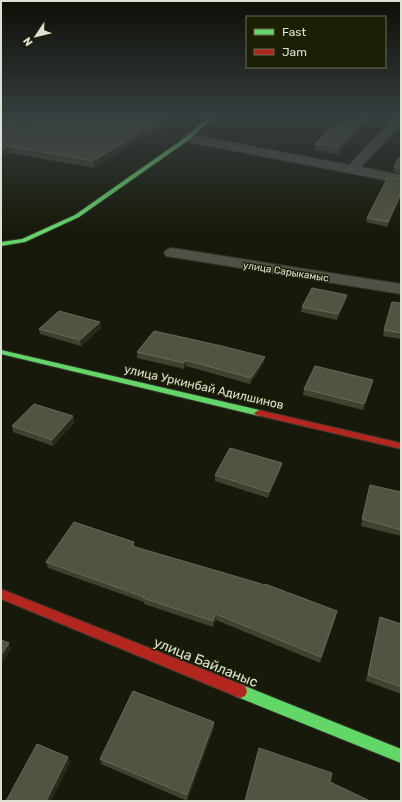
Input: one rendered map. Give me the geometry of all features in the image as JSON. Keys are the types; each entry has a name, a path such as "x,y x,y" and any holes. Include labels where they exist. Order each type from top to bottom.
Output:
{"street":[{"path":"1,244 23,241 78,216 165,154"},
{"path":"272,154 401,179"},
{"path":"352,170 366,154"},
{"name":"улица Сарыкамыс","path":"172,253 401,289"},
{"name":"улица Уркинбай Адилшинов","path":"1,352 401,446"},
{"name":"улица Байланыс","path":"1,594 401,756"}],"building":[{"path":"56,154 104,154 93,161"},
{"path":"399,157 401,158 401,169 394,167"},
{"path":"388,177 401,179 401,193 388,222 367,218"},
{"path":"312,288 347,295 338,314 302,307"},
{"path":"392,302 401,303 401,333 384,330"},
{"path":"59,311 100,322 80,340 39,329"},
{"path":"154,331 265,357 251,378 185,360 184,363 137,352"},
{"path":"315,366 373,380 364,404 304,389"},
{"path":"34,404 73,416 52,440 12,426"},
{"path":"230,448 282,463 269,492 215,475"},
{"path":"370,485 401,492 401,530 362,519"},
{"path":"74,522 134,542 132,546 265,584 337,611 321,657 216,614 213,621 143,598 144,597 46,562"},
{"path":"380,617 401,624 401,687 368,675"},
{"path":"1,640 9,643 1,655"},
{"path":"133,691 214,722 187,795 100,759"},
{"path":"37,744 68,757 46,801 6,801"},
{"path":"259,748 332,773 330,782 370,801 245,801"}],"traffic: fast":[{"path":"1,244 23,241 77,216 165,154"},
{"path":"1,352 259,413"},
{"path":"240,691 401,756"}],"traffic: jam":[{"path":"259,413 401,446"},
{"path":"1,594 240,691"}]}
